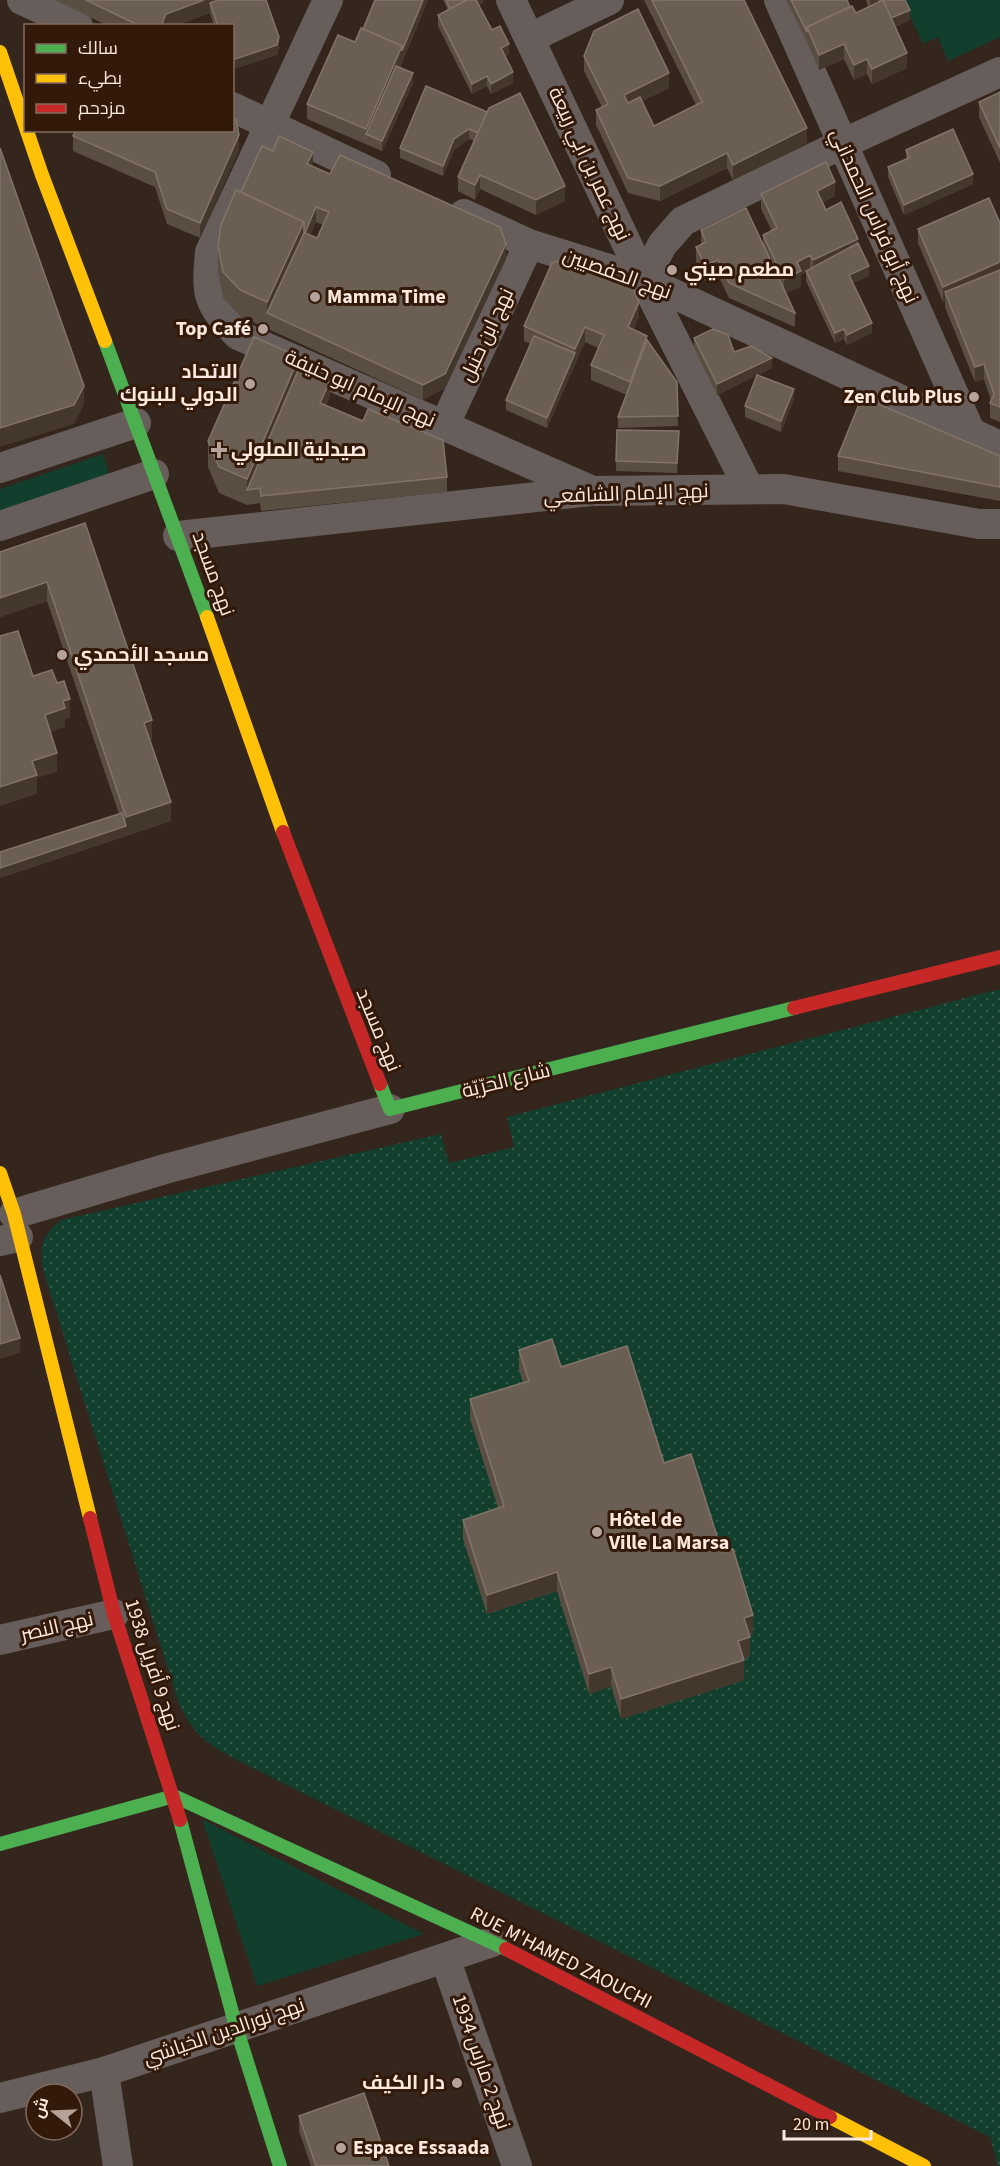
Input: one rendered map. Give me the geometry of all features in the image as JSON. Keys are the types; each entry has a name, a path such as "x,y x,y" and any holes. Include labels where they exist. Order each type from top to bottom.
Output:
{"street":[{"path":"22,0 74,24"},
{"name":"نهج الإمام ابو حنيفة","path":"328,0 210,252 207,285 211,302 238,334 591,490"},
{"name":"نهج عمر بن ابي ربيعة","path":"511,0 644,280 749,489"},
{"path":"530,39 609,0"},
{"name":"نهج أبو فراس الحمداني","path":"779,0 970,431"},
{"name":"نهج مسجد","path":"0,52 24,126"},
{"path":"644,280 662,245 683,221 842,144 1000,72"},
{"path":"234,108 270,127 400,185"},
{"name":"نهج مسجد","path":"26,132 178,536 345,1003 390,1109"},
{"path":"35,160 47,132"},
{"name":"نهج الحفصيين","path":"443,205 529,244 644,280 1000,446"},
{"name":"نهج ابن حنبل","path":"444,426 529,244"},
{"path":"0,468 136,423"},
{"path":"0,526 153,474"},
{"name":"نهج الإمام الشافعي","path":"178,536 591,490 784,489 979,524 1000,524"},
{"name":"شارع الحرّيّة","path":"11,1231 165,1169 390,1109 1000,957"},
{"name":"نهج 9 أفريل 1938","path":"0,1173 11,1231 114,1614 174,1796 236,2027 280,2166"},
{"name":"نهج النصر","path":"0,1640 114,1614"},
{"path":"0,1844 174,1796"},
{"name":"RUE M'HAMED ZAOUCHI","path":"174,1796 492,1942 924,2166"},
{"name":"نهج نورالدين الخياشي","path":"0,2098 104,2072 492,1942"},
{"name":"نهج 2 مارس 1934","path":"445,1958 517,2166"},
{"path":"104,2072 118,2166"}],"green space":[{"path":"903,0 1000,0 1000,37 948,61 938,37 923,44"},
{"path":"103,454 110,477 0,515 0,489"},
{"path":"1000,989 1000,2166 998,2166 990,2137 229,1756 204,1739 192,1727 178,1701 43,1270 41,1254 43,1241 50,1230 61,1220 441,1134 449,1163 514,1147 507,1117"},
{"path":"202,1819 424,1934 257,1986"}],"building":[{"path":"86,0 204,0 166,14 162,24 136,24"},
{"path":"218,0 266,0 279,37 277,45 234,59 234,24 217,24 210,3"},
{"path":"375,0 423,0 402,51 402,46 363,29"},
{"path":"446,0 467,0 450,9"},
{"path":"467,0 476,0 492,30 500,26 509,44 501,48 513,72 491,84 487,76 472,84 438,15"},
{"path":"652,0 744,0 807,128 733,165 727,153 660,186 628,178 596,110 608,104 584,56 594,31 638,9 669,73 624,95 628,103 640,97 654,126 702,102"},
{"path":"791,0 847,0 850,7 807,27 807,32"},
{"path":"883,0 905,0 910,10 891,18"},
{"path":"883,0 907,53 872,69 867,59 854,65 844,44 819,55 807,27 852,6 856,13"},
{"path":"361,28 402,46 366,129 307,104 338,35 355,42"},
{"path":"396,66 413,73 382,141 366,134"},
{"path":"426,86 487,112 478,133 469,129 454,139 443,166 400,148"},
{"path":"1000,92 1000,148 979,102"},
{"path":"520,93 565,186 536,200 480,175 475,185 458,177 489,108"},
{"path":"234,119 239,135 200,223 167,209 155,172 73,136 75,132 234,132"},
{"path":"953,129 973,174 904,205 888,167 909,158 906,150"},
{"path":"279,136 313,152 307,164 330,174 340,155 500,227 506,244 445,374 423,385 267,313 304,233 304,222 241,192 262,146 273,151","holes":["316,207 329,212 317,238 305,233"]},
{"path":"0,148 84,386 74,405 0,428"},
{"path":"826,162 835,182 817,191 826,210 841,202 858,239 813,260 810,255 797,262 801,271 784,279 763,235 777,228 761,194"},
{"path":"236,190 304,222 267,302 240,290 223,272 218,246 221,225"},
{"path":"989,198 1000,223 1000,262 943,287 918,229"},
{"path":"746,208 795,313 729,283 718,260 705,266 696,247 706,242 701,230"},
{"path":"858,243 869,266 849,275 872,323 847,335 844,329 835,333 806,271"},
{"path":"570,258 632,286 639,302 628,327 647,336 630,382 591,365 604,335 585,327 575,349 524,326 552,263"},
{"path":"1000,270 1000,407 990,403 994,394 984,364 975,367 945,292"},
{"path":"713,329 728,335 734,352 751,346 772,358 717,384 694,338"},
{"path":"534,336 575,353 547,418 506,400"},
{"path":"254,337 299,357 247,479 219,467 208,441"},
{"path":"647,340 677,382 678,416 618,417"},
{"path":"299,368 330,381 320,403 363,421 368,409 443,440 447,477 261,496 260,488 247,490"},
{"path":"757,375 794,389 781,421 745,406"},
{"path":"862,397 1000,456 1000,487 838,456"},
{"path":"617,430 679,431 677,463 616,461"},
{"path":"85,523 152,720 144,723 171,802 126,817 47,582 0,598 0,552"},
{"path":"18,631 33,676 52,670 57,683 64,681 70,699 63,701 65,708 45,715 57,753 32,761 37,775 0,787 0,636"},
{"path":"122,813 126,826 0,868 0,852"},
{"path":"0,1275 20,1338 0,1344"},
{"name":"Hôtel de Ville La Marsa","path":"552,1339 561,1367 627,1346 664,1463 691,1454 722,1552 733,1549 753,1615 744,1618 750,1637 738,1641 744,1660 621,1699 611,1667 589,1674 557,1572 487,1595 463,1520 504,1506 470,1399 529,1381 519,1350"},
{"name":"Espace Essaada","path":"364,2093 389,2166 316,2166 299,2116"}],"traffic: fast":[{"path":"105,341 207,617"},
{"path":"380,1084 390,1109 794,1008"},
{"path":"0,1844 174,1796 506,1949"},
{"path":"180,1820 236,2027 280,2166"}],"traffic: slow":[{"path":"0,52 24,122"},
{"path":"27,132 105,341"},
{"path":"207,617 283,832"},
{"path":"0,1173 14,1214 90,1518"},
{"path":"830,2117 924,2166"}],"traffic: jam":[{"path":"283,832 380,1084"},
{"path":"794,1008 1000,957"},
{"path":"90,1518 114,1614 180,1820"},
{"path":"506,1949 830,2117"}],"place":[{"name":"مطعم صيني","path":"672,270"},
{"name":"Mamma Time","path":"315,297"},
{"name":"Top Café","path":"263,329"},
{"name":"الاتحاد الدولي للبنوك","path":"250,384"},
{"name":"Zen Club Plus","path":"974,397"},
{"name":"صيدلية الملولي","path":"219,450"},
{"name":"مسجد الأحمدي","path":"62,655"},
{"name":"Hôtel de Ville La Marsa","path":"597,1532"},
{"name":"دار الكيف","path":"457,2083"},
{"name":"Espace Essaada","path":"341,2148"}]}
